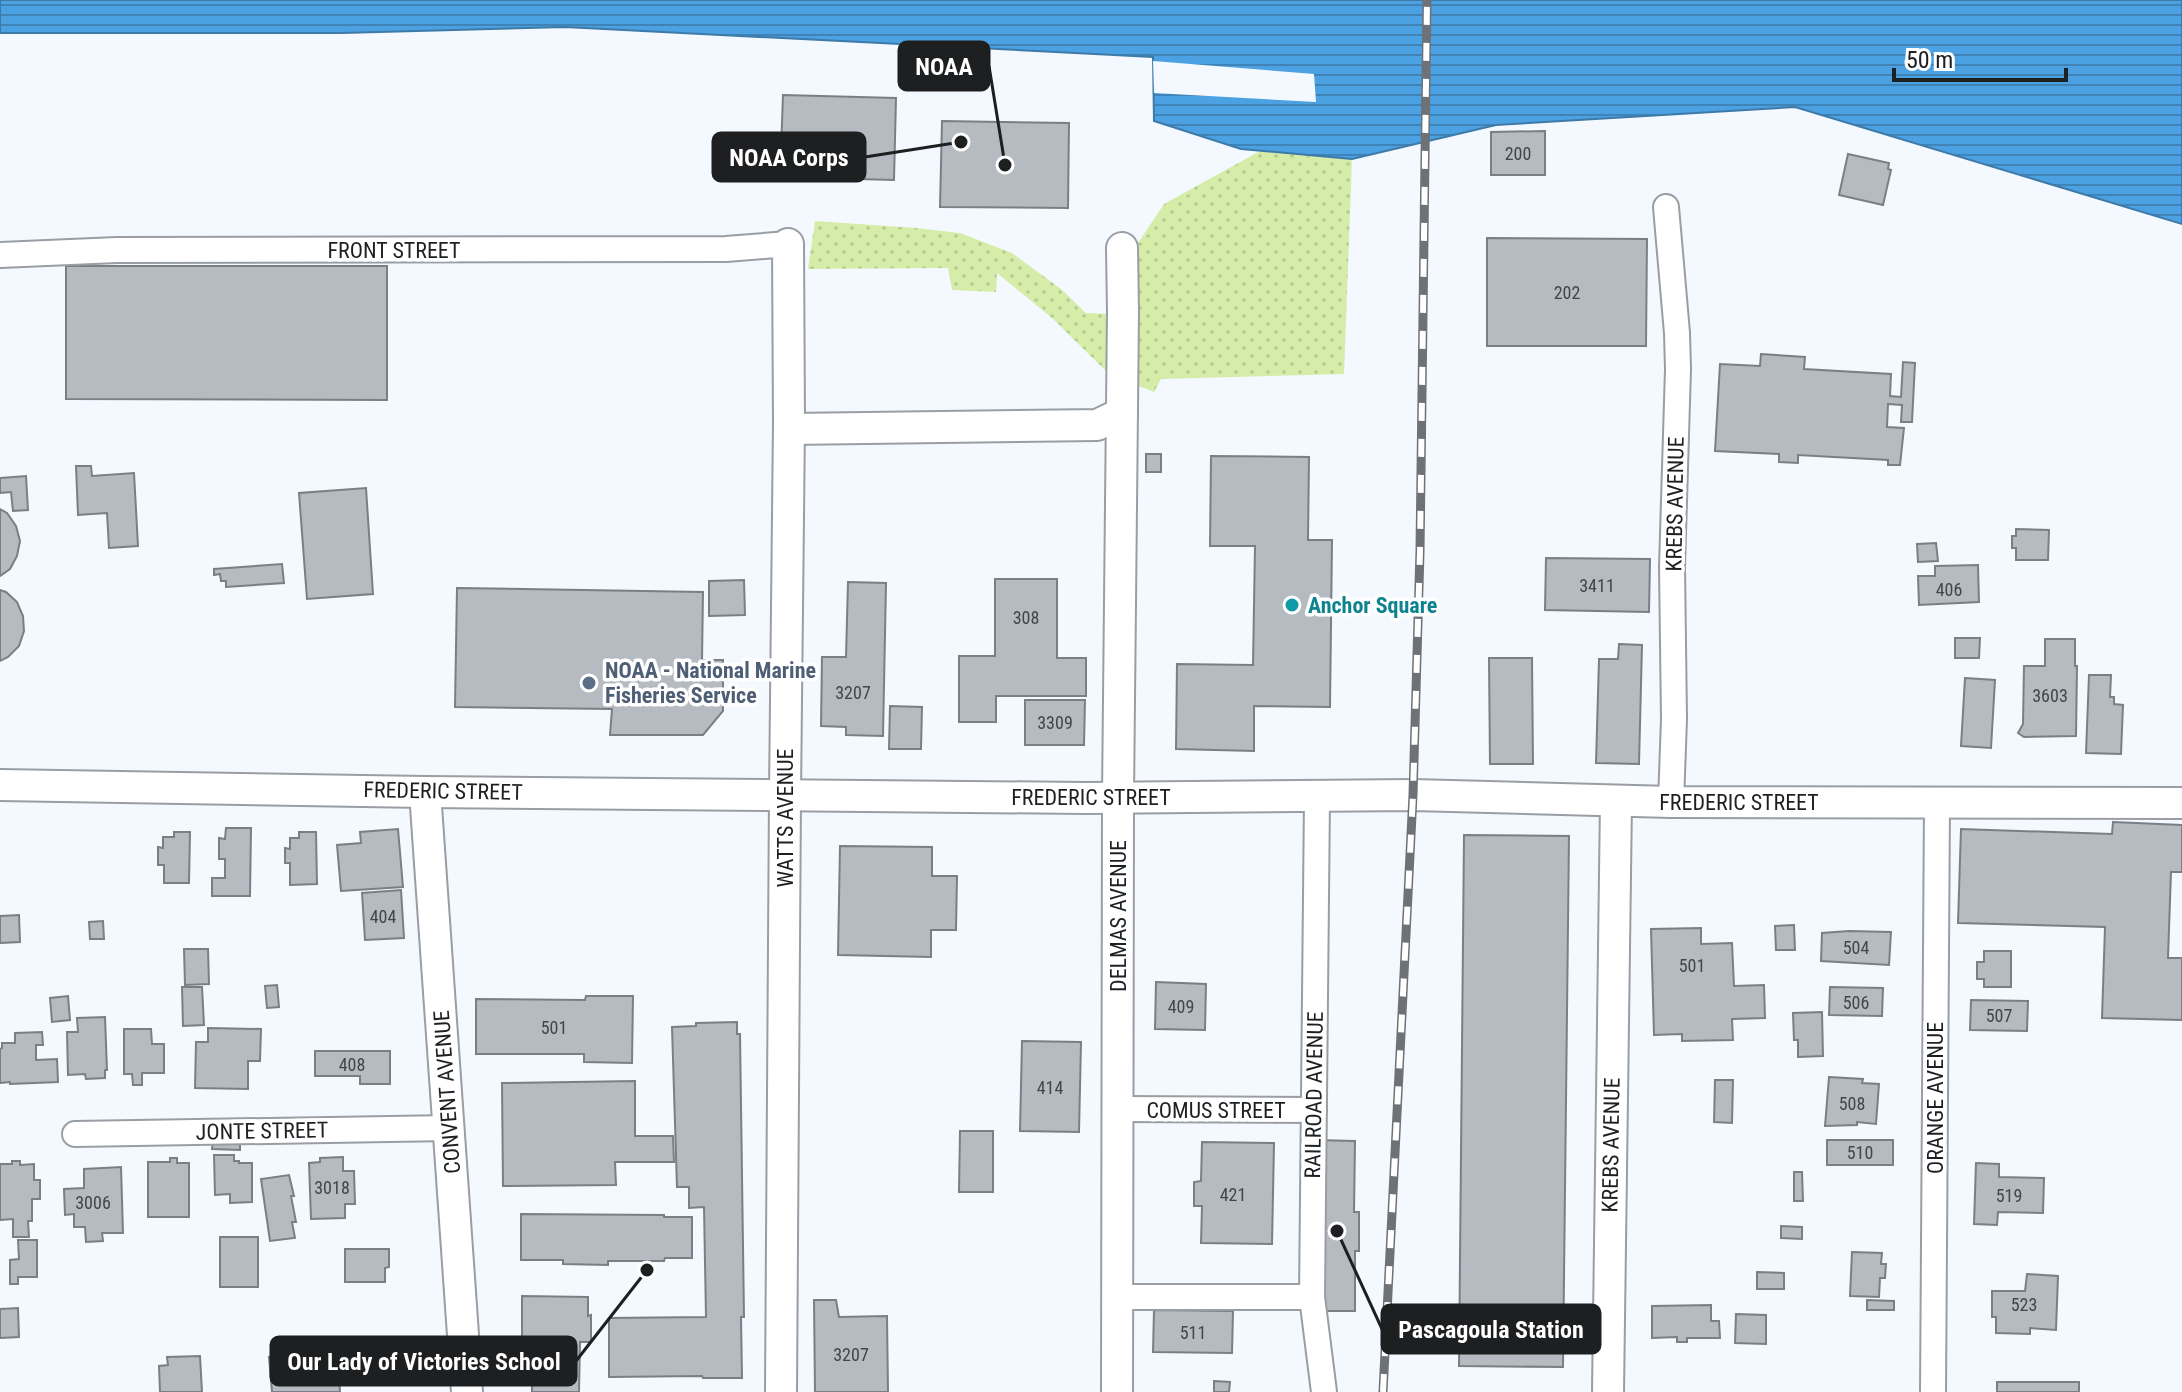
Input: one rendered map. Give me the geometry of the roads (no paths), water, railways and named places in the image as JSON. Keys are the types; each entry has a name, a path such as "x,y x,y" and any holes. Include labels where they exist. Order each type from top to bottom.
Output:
{"street":[{"name":"KREBS AVENUE","path":"1666,207 1678,369 1672,567 1674,719 1671,802"},
{"name":"FRONT STREET","path":"0,255 117,250 726,249 788,244"},
{"name":"WATTS AVENUE","path":"781,1392 788,244"},
{"name":"DELMAS AVENUE","path":"1117,1392 1122,248"},
{"path":"789,429 1097,425 1122,413"},
{"name":"FREDERIC STREET","path":"0,785 425,792 1118,797 1413,795 1671,802 2182,803"},
{"name":"CONVENT AVENUE","path":"425,792 467,1392"},
{"name":"RAILROAD AVENUE","path":"1317,797 1312,1297 1324,1392"},
{"name":"KREBS AVENUE","path":"1608,1392 1616,801"},
{"name":"ORANGE AVENUE","path":"1933,1392 1937,804"},
{"name":"COMUS STREET","path":"1118,1109 1314,1110"},
{"name":"JONTE STREET","path":"75,1134 450,1128"},
{"path":"1117,1297 1312,1297"}],"water":[{"path":"0,0 2182,0 2182,224 1795,107 1496,125 1352,159 1241,149 1154,121 1153,57 565,27 342,33 0,33"}],"railway":[{"path":"1383,1392 1413,795 1420,551 1427,0"}],"place":[{"name":"NOAA Corps","path":"961,142"},
{"name":"NOAA","path":"1005,165"},
{"name":"Anchor Square","path":"1292,605"},
{"name":"NOAA - National Marine Fisheries Service","path":"589,683"},
{"name":"Pascagoula Station","path":"1337,1231"},
{"name":"Our Lady of Victories School","path":"647,1270"}]}
